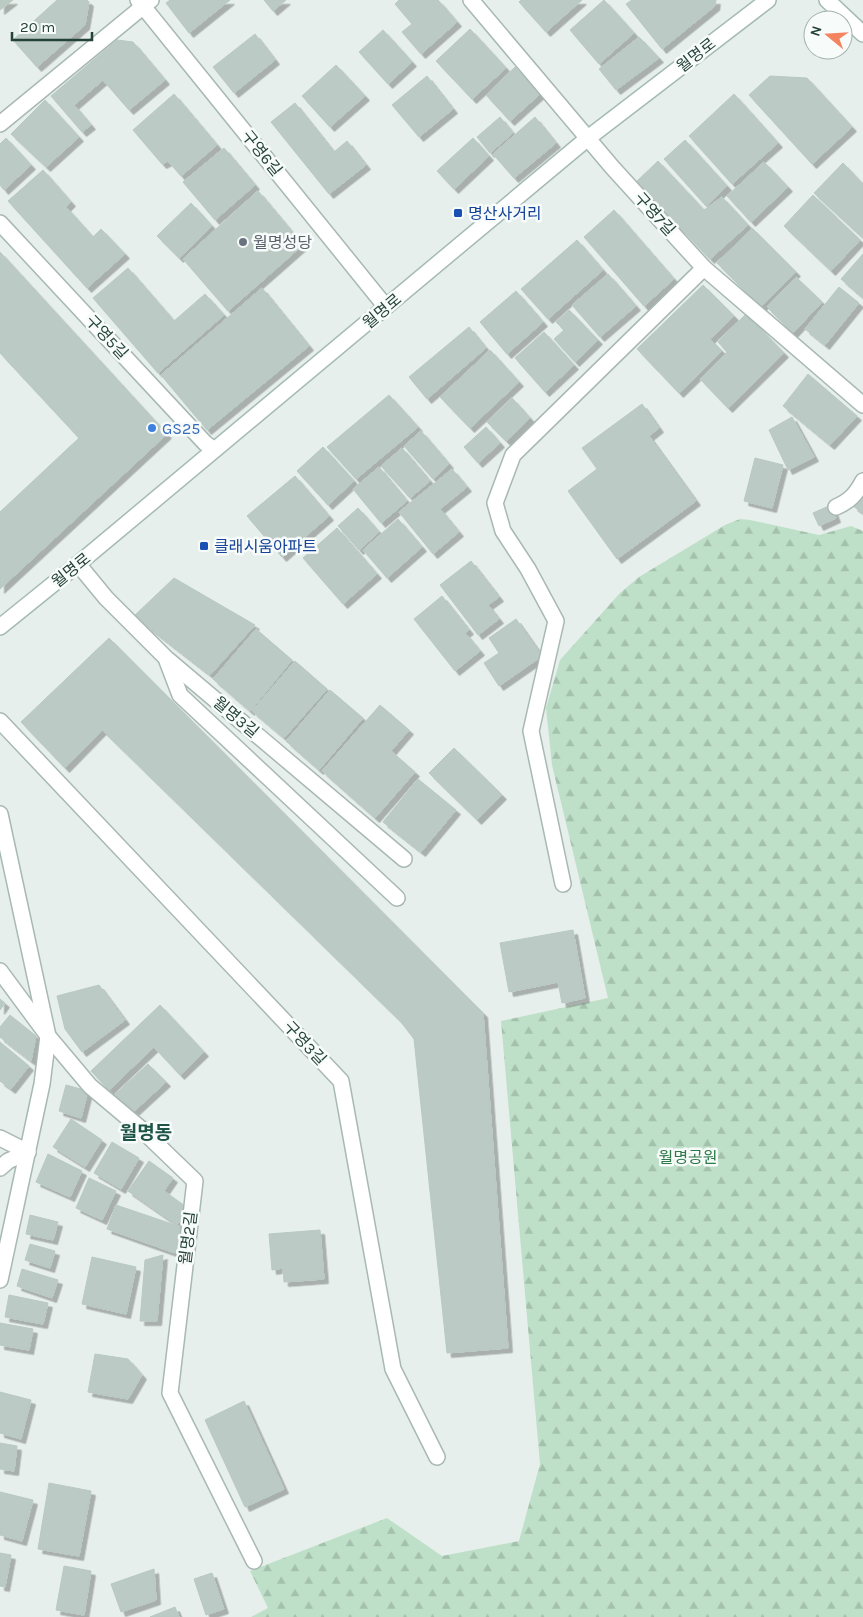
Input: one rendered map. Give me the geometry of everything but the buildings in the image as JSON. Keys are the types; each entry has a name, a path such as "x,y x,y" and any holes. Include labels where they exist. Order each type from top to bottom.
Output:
{"street":[{"name":"구영7길","path":"471,0 588,138 704,268 863,405"},
{"name":"월명로","path":"0,627 588,138 768,0"},
{"path":"827,0 863,34"},
{"path":"0,124 144,2"},
{"name":"구영6길","path":"144,2 386,307"},
{"name":"구영5길","path":"0,223 214,450"},
{"path":"563,884 531,732 556,621 528,569 503,531 495,502 513,455 704,268"},
{"path":"836,507 844,504 854,496 863,481"},
{"name":"월명3길","path":"78,564 106,598 167,660 404,859"},
{"path":"167,660 180,695 397,898"},
{"name":"구영3길","path":"0,721 341,1081 393,1369 436,1458"},
{"path":"0,814 48,1036 42,1084 0,1280"},
{"name":"월명2길","path":"0,971 48,1036 90,1086 140,1128 195,1181 170,1392 254,1561"},
{"path":"0,1138 28,1152"},
{"path":"0,1168 8,1161 28,1152"}],"green space":[{"name":"월명공원","path":"740,519 819,535 851,526 863,531 863,1617 251,1617 268,1608 250,1571 387,1518 442,1556 519,1541 540,1464 501,1021 608,998 552,765 546,708 560,660 620,593 639,577 725,525"}],"place":[{"name":"명산사거리","path":"458,213"},
{"name":"월명성당","path":"243,242"},
{"name":"GS25","path":"152,428"},
{"name":"클래시움아파트","path":"204,546"}],"district":[{"name":"월명동","path":"146,1133"}]}
